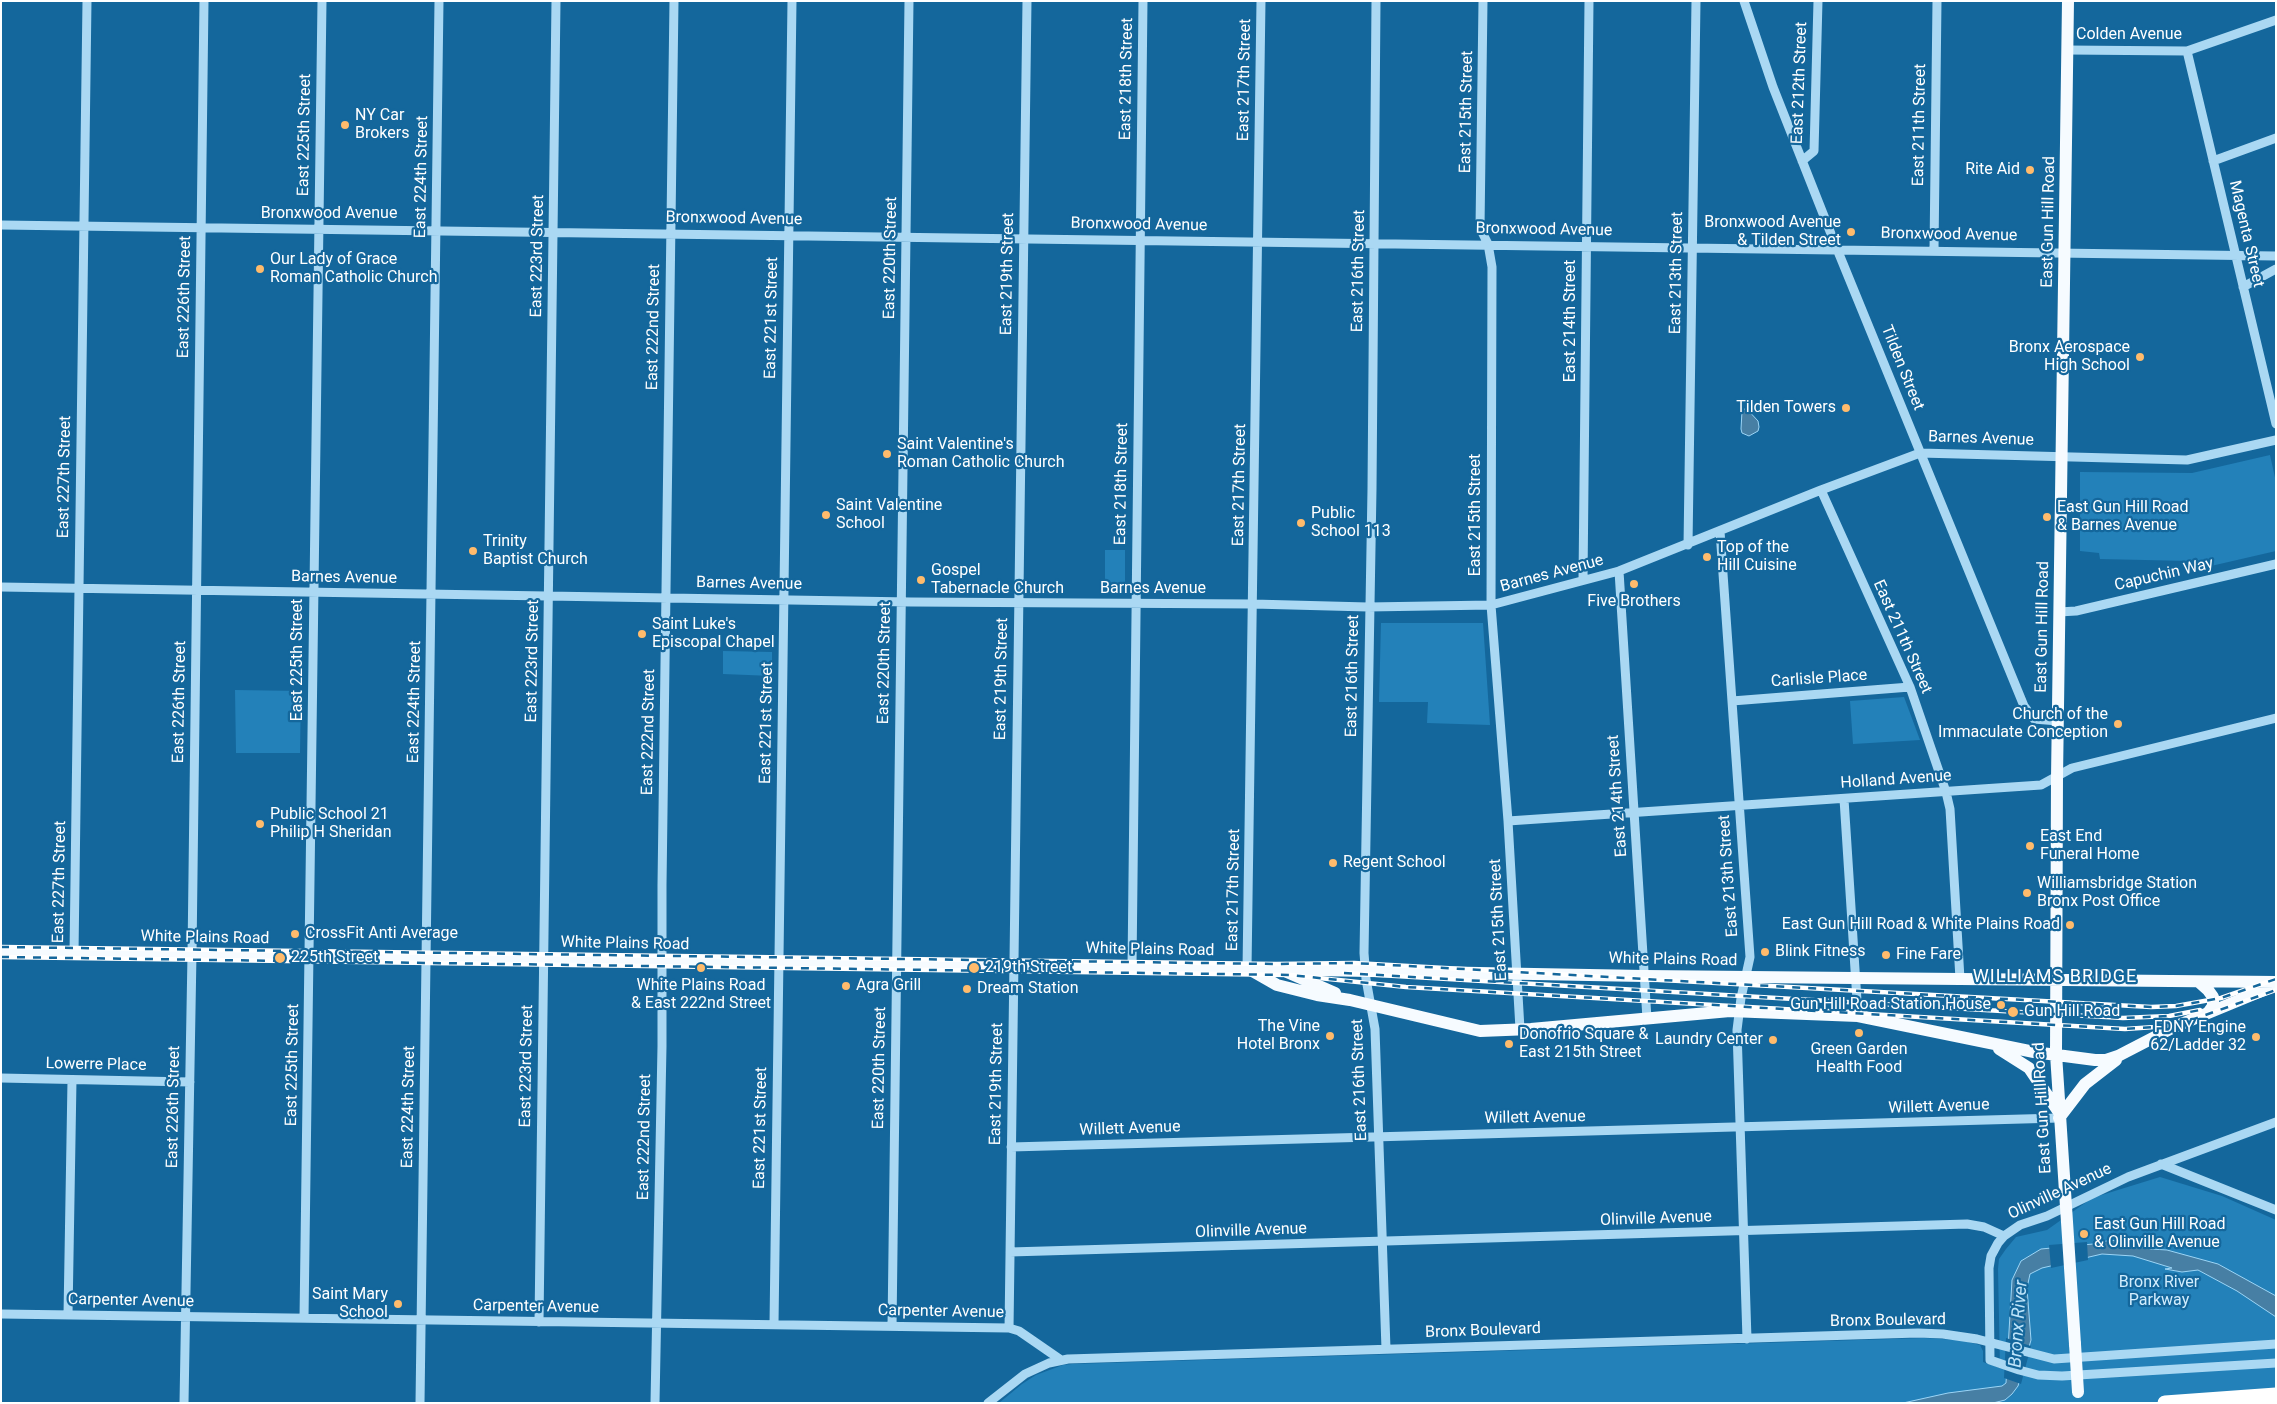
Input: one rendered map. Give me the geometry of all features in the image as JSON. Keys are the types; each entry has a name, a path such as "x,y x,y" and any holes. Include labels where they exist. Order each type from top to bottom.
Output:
{"highway":[{"path":"2165,1403 2276,1395"}],"main road":[{"name":"East Gun Hill Road","path":"2068,1 2057,777 2056,1054 2064,1206 2079,1398"},
{"name":"White Plains Road","path":"1,952 1247,968 1644,976 2276,983"},
{"name":"White Plains Road","path":"1247,968 1277,985 1317,995 1350,1000 1480,1031 1738,1012 1858,1016 1986,1042 2095,1060 2106,1060 2125,1052 2174,1027 2276,983"},
{"name":"White Plains Road","path":"1280,969 1350,1000"},
{"path":"2199,982 2213,997 2213,1006 2208,1013"},
{"path":"1986,1042 2030,1068 2059,1115 2085,1084 2125,1052"}],"street":[{"name":"East 227th Street","path":"74,953 87,1"},
{"name":"East 226th Street","path":"184,1403 192,954 204,1"},
{"name":"East 225th Street","path":"304,1318 322,1"},
{"name":"East 224th Street","path":"420,1403 439,1"},
{"name":"East 223rd Street","path":"539,1322 556,1"},
{"name":"East 222nd Street","path":"655,1403 662,1056 661,960 674,1"},
{"name":"East 221st Street","path":"774,1324 792,1"},
{"name":"East 220th Street","path":"892,1326 909,1"},
{"name":"East 219th Street","path":"1009,1328 1026,1"},
{"name":"East 218th Street","path":"1132,967 1143,1"},
{"name":"East 217th Street","path":"1247,968 1261,1"},
{"name":"East 216th Street","path":"1376,1 1372,489 1368,607 1365,970 1375,1028 1377,1137 1383,1242 1386,1349"},
{"name":"East 215th Street","path":"1483,1 1480,228 1488,244 1492,267 1491,606 1508,821 1520,1029"},
{"name":"East 214th Street","path":"1584,580 1589,1"},
{"name":"East 213th Street","path":"1688,545 1696,1"},
{"name":"Tilden Street","path":"1744,1 1773,87 1802,161 2024,706 2034,719 2058,721"},
{"name":"East 212th Street","path":"1802,161 1814,150 1818,1"},
{"name":"East 211th Street","path":"1934,250 1937,1"},
{"name":"Colden Avenue","path":"2067,50 2187,51 2276,20"},
{"name":"Magenta Street","path":"2187,51 2276,424"},
{"path":"2213,161 2276,138"},
{"name":"Bronxwood Avenue","path":"1,225 1837,248 2276,256"},
{"path":"2243,287 2276,269"},
{"name":"Barnes Avenue","path":"1,587 901,602 1253,604 1368,607 1491,606 1619,571 1688,545 1820,490 1920,453 2187,460 2276,440"},
{"name":"East 211th Street","path":"1820,490 1910,687 1946,792 1950,810 1960,979"},
{"name":"East 213th Street","path":"1720,531 1750,960 1738,1012 1748,1339"},
{"name":"Capuchin Way","path":"2059,612 2076,611 2276,564"},
{"name":"East 214th Street","path":"1619,571 1647,1019"},
{"name":"Carlisle Place","path":"1732,701 1910,687"},
{"name":"Holland Avenue","path":"1508,821 2041,785 2072,768 2276,718"},
{"path":"1844,799 1858,1016"},
{"name":"Lowerre Place","path":"1,1078 190,1082"},
{"path":"68,1315 72,1080"},
{"name":"Willett Avenue","path":"1011,1147 1741,1128 2059,1115"},
{"name":"Olinville Avenue","path":"1010,1252 1974,1224 1990,1228 2004,1236 2020,1225 2047,1216 2064,1206 2128,1177 2276,1122"},
{"path":"2161,1164 2276,1210"},
{"path":"2004,1236 1994,1251 1989,1264 1990,1360 2031,1373 2062,1376 2276,1363"},
{"name":"Carpenter Avenue","path":"1,1314 1009,1328 1019,1330 1062,1360"},
{"name":"Bronx Boulevard","path":"988,1403 1025,1374 1062,1360 1926,1333 1960,1336 1990,1342 2058,1360 2276,1344"}],"green space":[{"path":"2270,455 2276,482 2276,551 2198,569 2189,561 2100,559 2099,553 2080,551 2080,472 2192,473"},
{"path":"1105,550 1125,550 1125,593 1105,593"},
{"path":"1381,623 1483,623 1490,725 1427,723 1428,702 1379,702"},
{"path":"723,651 772,652 772,676 723,674"},
{"path":"235,690 301,691 300,753 236,753"},
{"path":"1904,697 1920,740 1853,744 1850,701"},
{"name":"Bronx River Parkway","path":"2160,1177 2222,1196 2276,1220 2276,1403 999,1403 1036,1375 1063,1365 1072,1364 1924,1338 1960,1340 1980,1345 1983,1351 1983,1362 2000,1368 1999,1259 2016,1237 2047,1230 2092,1198"}],"water":[{"path":"1746,408 1758,421 1759,427 1758,431 1749,436 1742,433 1741,429 1742,411"},
{"name":"Bronx River","path":"2111,1240 2151,1249 2167,1250 2218,1264 2276,1296 2276,1317 2237,1291 2198,1270 2182,1272 2165,1269 2172,1268 2133,1256 2102,1254 2042,1268 2030,1274 2027,1288 2031,1340 2018,1386 2005,1400 1993,1403 1903,1403 1948,1393 2002,1386 2006,1383 2012,1280 2021,1261 2041,1249 2093,1244"}],"pier":[{"path":"2087,1242 2088,1260 2051,1268 2049,1245"},
{"path":"2006,1338 2031,1346 2021,1384 2004,1378"}],"railway":[{"path":"1,947 1276,964 1354,963 2151,1007 2176,1006 2221,998 2276,979"},
{"path":"1,957 1290,975 1406,987 2125,1029 2155,1027 2194,1019 2276,990"},
{"path":"1344,973 2123,1018 2169,1016 2200,1010"}],"place":[{"name":"NY Car Brokers","path":"345,125"},
{"name":"Rite Aid","path":"2030,170"},
{"name":"Bronxwood Avenue & Tilden Street","path":"1851,232"},
{"name":"Our Lady of Grace Roman Catholic Church","path":"260,269"},
{"name":"Bronx Aerospace High School","path":"2140,357"},
{"name":"Tilden Towers","path":"1846,408"},
{"name":"Saint Valentine's Roman Catholic Church","path":"887,454"},
{"name":"Saint Valentine School","path":"826,515"},
{"name":"East Gun Hill Road & Barnes Avenue","path":"2047,517"},
{"name":"Public School 113","path":"1301,523"},
{"name":"Trinity Baptist Church","path":"473,551"},
{"name":"Top of the Hill Cuisine","path":"1707,557"},
{"name":"Gospel Tabernacle Church","path":"921,580"},
{"name":"Five Brothers","path":"1634,584"},
{"name":"Saint Luke's Episcopal Chapel","path":"642,634"},
{"name":"Church of the Immaculate Conception","path":"2118,724"},
{"name":"Public School 21 Philip H Sheridan","path":"260,824"},
{"name":"East End Funeral Home","path":"2030,846"},
{"name":"Regent School","path":"1333,863"},
{"name":"Williamsbridge Station Bronx Post Office","path":"2027,893"},
{"name":"East Gun Hill Road & White Plains Road","path":"2070,925"},
{"name":"CrossFit Anti Average","path":"295,934"},
{"name":"Blink Fitness","path":"1765,952"},
{"name":"Fine Fare","path":"1886,955"},
{"name":"225th Street","path":"280,958"},
{"name":"White Plains Road & East 222nd Street","path":"701,968"},
{"name":"219th Street","path":"974,968"},
{"name":"Agra Grill","path":"846,986"},
{"name":"Dream Station","path":"967,989"},
{"name":"Gun Hill Road Station House","path":"2001,1005"},
{"name":"Gun Hill Road","path":"2013,1012"},
{"name":"Green Garden Health Food","path":"1859,1033"},
{"name":"The Vine Hotel Bronx","path":"1330,1036"},
{"name":"FDNY Engine 62/Ladder 32","path":"2256,1037"},
{"name":"Laundry Center","path":"1773,1040"},
{"name":"Donofrio Square & East 215th Street","path":"1509,1044"},
{"name":"East Gun Hill Road & Olinville Avenue","path":"2084,1234"},
{"name":"Saint Mary School","path":"398,1304"}],"district":[{"name":"WILLIAMS BRIDGE","path":"2055,977"}]}
